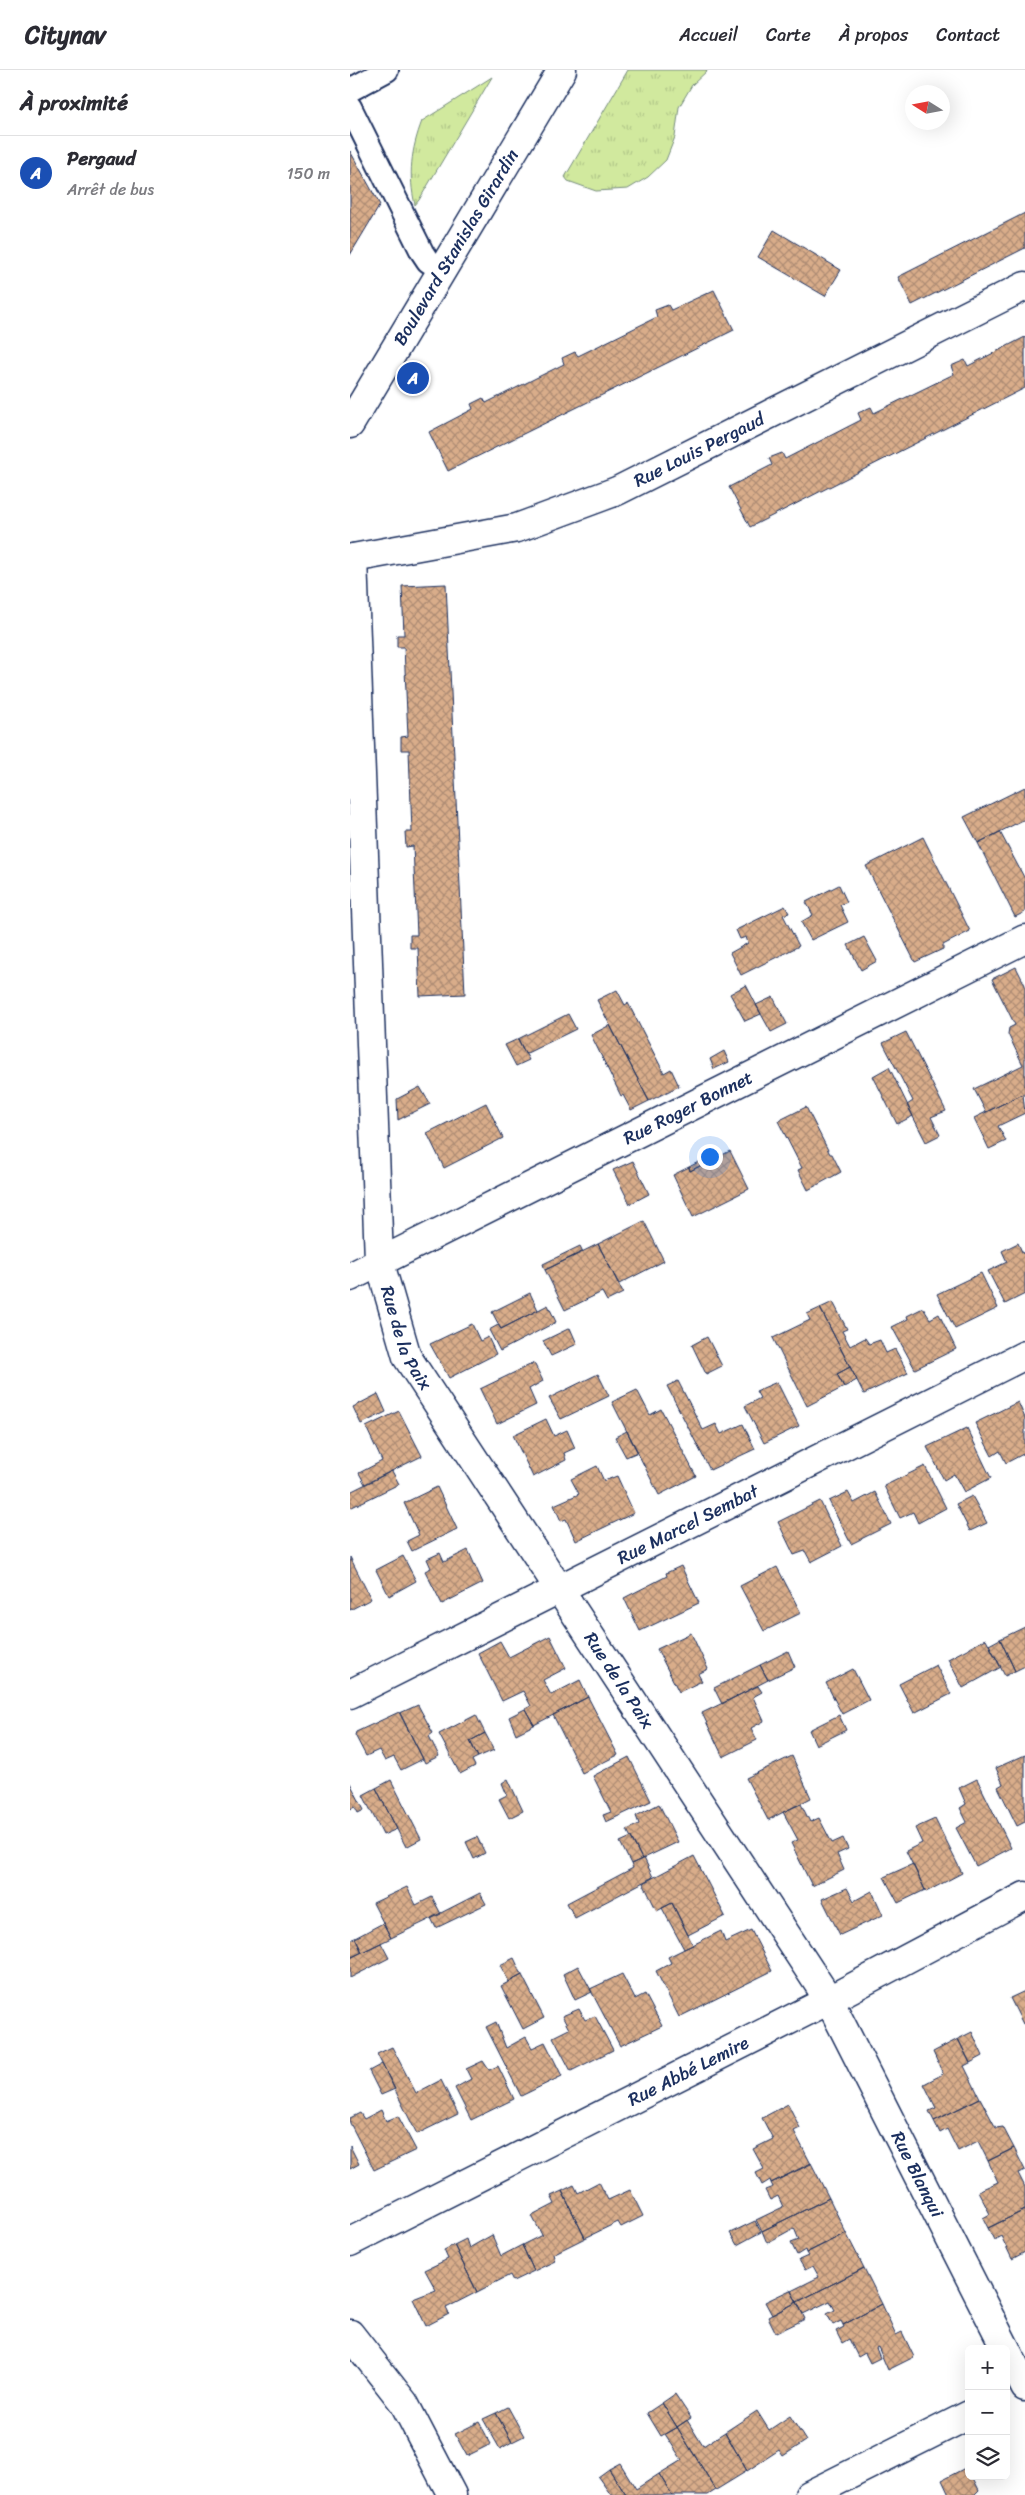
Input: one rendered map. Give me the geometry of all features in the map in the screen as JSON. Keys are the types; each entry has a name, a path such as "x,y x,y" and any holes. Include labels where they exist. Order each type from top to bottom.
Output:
{"street":[{"name":"Boulevard Stanislas Girardin","path":"350,424 562,70"},
{"name":"Rue Louis Pergaud","path":"352,557 516,528 617,491 1025,286"},
{"name":"Rue de la Paix","path":"352,557 379,1260 407,1357 828,2000"},
{"name":"Rue Roger Bonnet","path":"350,1277 379,1260 1025,939"},
{"name":"Rue Marcel Sembat","path":"350,1694 1025,1355"},
{"name":"Rue Abbé Lemire","path":"350,2242 828,2000 1025,1896"},
{"name":"Rue Blanqui","path":"828,2000 1004,2345"},
{"path":"350,2334 404,2403 452,2495"},
{"name":"Rue Blanqui","path":"1010,2357 1025,2387"},
{"path":"1010,2394 1025,2387"},
{"path":"809,2495 965,2417"}],"lane":[{"path":"350,90 387,70"},
{"path":"350,107 422,252 428,261 442,270"}],"green space":[{"path":"628,70 708,70 692,85 679,107 675,137 666,160 648,177 628,189 596,191 568,181 565,177"},
{"path":"492,77 415,205 411,173 415,142 422,121"}],"building":[{"path":"350,151 380,205 350,255"},
{"path":"1025,213 1025,248 912,305 898,277"},
{"path":"774,230 841,270 825,296 758,257"},
{"path":"714,290 734,330 448,471 429,432 473,409 471,404 483,398 486,403 564,364 562,358 575,352 578,356 657,317 655,310 668,305 671,310"},
{"path":"1025,337 1025,388 750,527 729,487 772,465 769,458 782,453 785,459 861,420 858,413 871,407 874,413 954,374 951,366 965,360 968,366"},
{"path":"446,584 465,994 420,996 418,948 410,948 410,935 417,935 413,846 406,847 405,832 412,832 409,750 401,750 401,737 408,736 404,647 397,647 397,635 404,635 402,586"},
{"path":"1025,787 1025,819 978,843 964,817"},
{"path":"1000,832 1025,879 1025,912 1015,917 978,843"},
{"path":"923,837 970,931 943,945 943,949 915,962 866,866"},
{"path":"839,885 847,902 840,905 848,922 811,940 801,922 813,915 806,902"},
{"path":"785,906 789,913 783,915 799,946 741,975 730,953 748,943 746,937 740,939 736,930"},
{"path":"864,937 877,961 861,970 848,945"},
{"path":"1016,967 1025,985 1025,1093 986,1112 974,1089 1023,1065 1008,1034 1009,1028 1015,1025 992,979"},
{"path":"746,985 761,1014 745,1021 730,994"},
{"path":"617,990 625,1005 628,1003 664,1073 671,1069 679,1086 649,1101 597,1000"},
{"path":"773,997 787,1024 771,1032 756,1005"},
{"path":"568,1014 576,1029 525,1054 518,1039"},
{"path":"610,1025 649,1101 631,1110 623,1095 621,1096 591,1035"},
{"path":"906,1032 946,1111 931,1117 940,1135 926,1142 907,1105 913,1101 883,1043"},
{"path":"518,1039 529,1060 516,1066 505,1045"},
{"path":"724,1051 729,1062 714,1069 710,1059"},
{"path":"889,1067 913,1116 897,1124 873,1076"},
{"path":"420,1087 430,1104 398,1120 397,1099"},
{"path":"1023,1094 1025,1113 998,1126 1006,1141 989,1149 974,1118"},
{"path":"486,1103 503,1138 444,1168 427,1133"},
{"path":"806,1107 841,1172 808,1190 798,1170 802,1168 778,1121"},
{"path":"730,1151 749,1189 693,1217 673,1175 689,1167 690,1171"},
{"path":"704,1159 706,1163 690,1171 689,1167"},
{"path":"633,1161 649,1194 630,1204 613,1170"},
{"path":"644,1221 664,1261 619,1284 598,1244"},
{"path":"1018,1243 1023,1254 1025,1252 1025,1294 1005,1304 988,1271 1007,1262 1002,1251"},
{"path":"598,1244 623,1293 607,1301 602,1292 565,1310 545,1270"},
{"path":"580,1246 583,1252 545,1270 543,1264"},
{"path":"981,1273 998,1308 955,1329 937,1294"},
{"path":"530,1293 538,1310 501,1329 492,1312"},
{"path":"833,1302 847,1329 842,1331 850,1346 865,1338 869,1344 880,1340 886,1353 895,1349 908,1373 864,1394 820,1308"},
{"path":"548,1305 556,1322 500,1351 489,1330 498,1325 501,1329"},
{"path":"820,1308 850,1367 837,1374 844,1387 807,1406 773,1338 810,1320 807,1314"},
{"path":"923,1308 930,1319 939,1314 956,1349 915,1369 892,1327 908,1319 907,1316"},
{"path":"472,1324 480,1341 488,1337 496,1354 449,1378 430,1344"},
{"path":"570,1328 577,1344 551,1356 543,1341"},
{"path":"707,1337 722,1366 706,1374 692,1345"},
{"path":"534,1363 543,1381 529,1389 536,1405 497,1424 480,1389"},
{"path":"850,1367 857,1380 844,1387 837,1374"},
{"path":"598,1374 609,1396 561,1419 549,1398"},
{"path":"678,1381 703,1430 716,1424 721,1434 743,1424 755,1449 710,1470 667,1386"},
{"path":"777,1382 799,1426 764,1443 745,1406 760,1398 756,1391"},
{"path":"637,1390 650,1415 661,1409 696,1476 659,1495 612,1402"},
{"path":"378,1394 386,1412 361,1424 353,1407"},
{"path":"1018,1402 1025,1418 1025,1453 1006,1463 1000,1451 992,1456 975,1423"},
{"path":"399,1411 422,1456 365,1484 359,1473 382,1461 366,1427"},
{"path":"546,1419 554,1436 567,1430 575,1448 564,1453 566,1460 533,1477 513,1435"},
{"path":"967,1428 991,1478 964,1492 954,1474 944,1480 927,1447"},
{"path":"627,1431 638,1452 626,1457 615,1437"},
{"path":"597,1466 604,1481 617,1476 634,1513 576,1541 566,1519 561,1521 554,1505 579,1494 571,1479"},
{"path":"925,1466 946,1508 918,1523 913,1512 900,1518 884,1486"},
{"path":"392,1471 399,1484 350,1508 350,1492"},
{"path":"437,1487 457,1529 412,1551 407,1541 419,1535 404,1503"},
{"path":"848,1492 854,1503 875,1492 891,1524 851,1544 829,1501"},
{"path":"972,1496 987,1523 970,1531 956,1504"},
{"path":"820,1501 842,1546 811,1562 805,1551 794,1555 778,1522"},
{"path":"468,1550 483,1583 442,1604 425,1571 431,1568 427,1559 440,1553 444,1562"},
{"path":"403,1556 416,1581 389,1596 376,1570"},
{"path":"350,1557 371,1599 350,1610"},
{"path":"681,1566 699,1603 640,1631 624,1598 667,1576 666,1573"},
{"path":"777,1567 801,1613 764,1631 740,1586"},
{"path":"1025,1627 1025,1666 1015,1671 1000,1639"},
{"path":"691,1633 708,1669 698,1674 702,1681 679,1692 657,1649"},
{"path":"550,1636 566,1668 543,1680 551,1695 580,1680 588,1697 534,1725 525,1709 531,1706 523,1691 502,1701 478,1653 500,1641 509,1657"},
{"path":"986,1639 1001,1667 963,1688 948,1659"},
{"path":"1000,1639 1015,1671 1005,1676 989,1645"},
{"path":"788,1651 795,1667 768,1680 760,1665"},
{"path":"760,1665 768,1680 722,1704 714,1688"},
{"path":"936,1665 951,1694 914,1713 899,1684"},
{"path":"853,1669 869,1700 842,1714 826,1683"},
{"path":"758,1686 762,1692 753,1697 764,1721 751,1728 757,1740 723,1757 702,1713"},
{"path":"588,1697 618,1755 582,1773 553,1715"},
{"path":"418,1705 433,1733 429,1736 439,1756 425,1763 400,1713"},
{"path":"525,1709 534,1725 516,1734 509,1717"},
{"path":"399,1712 423,1759 401,1770 394,1757 385,1761 379,1750 366,1756 355,1735 356,1732"},
{"path":"476,1715 485,1733 470,1741 478,1757 472,1760 475,1766 460,1774 439,1734"},
{"path":"839,1715 846,1730 816,1745 809,1730"},
{"path":"485,1733 494,1750 478,1757 470,1741"},
{"path":"1025,1755 1025,1822 1017,1826 998,1787 1003,1784 996,1768"},
{"path":"792,1756 811,1798 768,1820 746,1778"},
{"path":"629,1757 651,1801 606,1822 603,1815 611,1812 593,1776"},
{"path":"508,1779 523,1811 509,1818 499,1799 507,1795 502,1783"},
{"path":"977,1779 1011,1848 976,1866 956,1828 967,1822 960,1808 966,1804 959,1788"},
{"path":"391,1780 421,1839 406,1847 376,1788"},
{"path":"350,1783 364,1810 358,1813 355,1807 350,1809"},
{"path":"376,1788 397,1829 383,1835 363,1795"},
{"path":"659,1804 678,1842 642,1859 627,1830 639,1824 636,1816"},
{"path":"801,1804 810,1822 819,1818 832,1843 843,1838 848,1849 837,1854 844,1870 812,1886 791,1843 798,1840 783,1812"},
{"path":"935,1819 962,1873 926,1892 906,1851 922,1843 915,1828"},
{"path":"477,1837 485,1853 474,1859 466,1842"},
{"path":"631,1837 642,1859 631,1864 620,1842"},
{"path":"694,1856 725,1916 688,1935 672,1903 657,1911 643,1883"},
{"path":"644,1858 653,1877 575,1918 567,1903 633,1868 631,1864"},
{"path":"913,1864 925,1890 898,1903 884,1877"},
{"path":"407,1887 416,1905 432,1897 441,1914 391,1938 373,1903"},
{"path":"847,1888 854,1901 872,1891 883,1915 840,1935 822,1899"},
{"path":"480,1893 486,1904 436,1928 431,1918"},
{"path":"672,1903 693,1945 684,1949 662,1908"},
{"path":"383,1923 391,1938 362,1952 355,1938"},
{"path":"751,1930 772,1971 679,2017 656,1971 671,1963 668,1957 721,1931 725,1942"},
{"path":"355,1938 362,1952 350,1958 350,1940"},
{"path":"381,1943 389,1958 350,1978 350,1958"},
{"path":"514,1958 522,1975 509,1982 500,1965"},
{"path":"578,1966 592,1992 575,2000 563,1974"},
{"path":"622,1974 635,1999 645,1994 662,2026 620,2046 590,1989"},
{"path":"522,1975 544,2018 523,2029 501,1986"},
{"path":"1025,1991 1025,2024 1023,2024 1010,1998"},
{"path":"579,2009 585,2020 595,2016 613,2050 571,2071 553,2037 569,2029 562,2016"},
{"path":"496,2022 506,2048 526,2037 532,2048 545,2042 562,2076 521,2096 486,2027"},
{"path":"972,2032 983,2056 970,2063 958,2039"},
{"path":"958,2039 970,2063 964,2066 980,2098 934,2121 929,2111 936,2108 924,2084 943,2074 933,2052"},
{"path":"392,2047 416,2093 441,2080 458,2114 417,2134 377,2054"},
{"path":"483,2061 489,2070 498,2066 514,2099 471,2120 455,2088 471,2079 466,2069"},
{"path":"382,2064 395,2089 381,2095 369,2071"},
{"path":"980,2098 996,2128 1003,2127 1014,2148 988,2161 978,2141 958,2151 947,2129 940,2133 934,2121"},
{"path":"788,2104 800,2128 794,2131 811,2164 771,2183 770,2180 762,2185 756,2173 764,2169 753,2149 773,2139 762,2118"},
{"path":"381,2110 386,2121 398,2116 416,2150 374,2170 350,2123 350,2118 360,2113 364,2119"},
{"path":"350,2146 359,2164 350,2169"},
{"path":"1014,2148 1025,2170 1018,2173 1025,2187 1025,2210 988,2228 983,2218 990,2214 978,2191 998,2182 988,2161"},
{"path":"811,2163 829,2198 762,2231 756,2220 783,2207 778,2196 770,2200 765,2190 773,2187 771,2183"},
{"path":"599,2182 608,2200 630,2190 643,2216 621,2227 618,2222 585,2238 562,2191 574,2185 578,2193"},
{"path":"562,2191 585,2238 553,2254 555,2261 534,2271 522,2245 542,2235 532,2216 555,2204 551,2196"},
{"path":"829,2198 846,2233 806,2253 805,2250 797,2255 791,2243 799,2240 794,2228 767,2243 762,2231"},
{"path":"1025,2210 1025,2252 1012,2259 1001,2236 994,2240 988,2228"},
{"path":"755,2221 761,2232 737,2245 730,2233"},
{"path":"846,2233 864,2268 797,2302 791,2291 819,2277 813,2266 805,2270 799,2260 808,2256 806,2253"},
{"path":"492,2235 501,2256 522,2245 534,2271 513,2281 510,2275 477,2292 454,2245 466,2239 469,2248"},
{"path":"454,2245 477,2292 446,2308 449,2314 426,2326 413,2299 436,2290 425,2270 448,2259 444,2250"},
{"path":"864,2268 882,2304 843,2325 841,2321 833,2325 827,2314 835,2310 830,2301 803,2314 797,2302"},
{"path":"790,2290 797,2302 772,2315 765,2302"},
{"path":"797,2302 805,2319 776,2333 768,2317"},
{"path":"882,2304 896,2335 902,2332 914,2357 888,2370 878,2347 876,2348 880,2358 870,2363 865,2353 858,2357 849,2339 842,2343 836,2331 844,2327 843,2325"},
{"path":"675,2394 691,2418 677,2427 662,2403"},
{"path":"662,2403 677,2427 661,2436 647,2413"},
{"path":"508,2407 524,2436 512,2442 496,2413"},
{"path":"757,2411 769,2430 790,2416 806,2441 783,2456 779,2450 747,2471 725,2432"},
{"path":"496,2413 512,2442 500,2449 483,2419"},
{"path":"687,2420 703,2446 725,2432 747,2471 716,2490 677,2427"},
{"path":"479,2422 491,2444 467,2456 455,2434"},
{"path":"677,2427 716,2490 708,2495 672,2495 659,2474 682,2460 665,2434"},
{"path":"620,2463 636,2489 659,2474 672,2495 626,2495 609,2469"},
{"path":"965,2468 965,2480 974,2480 979,2490 974,2495 949,2495 942,2480"},
{"path":"609,2469 626,2495 611,2495 598,2477"}],"place":[{"name":"Pergaud","path":"413,378"}]}
